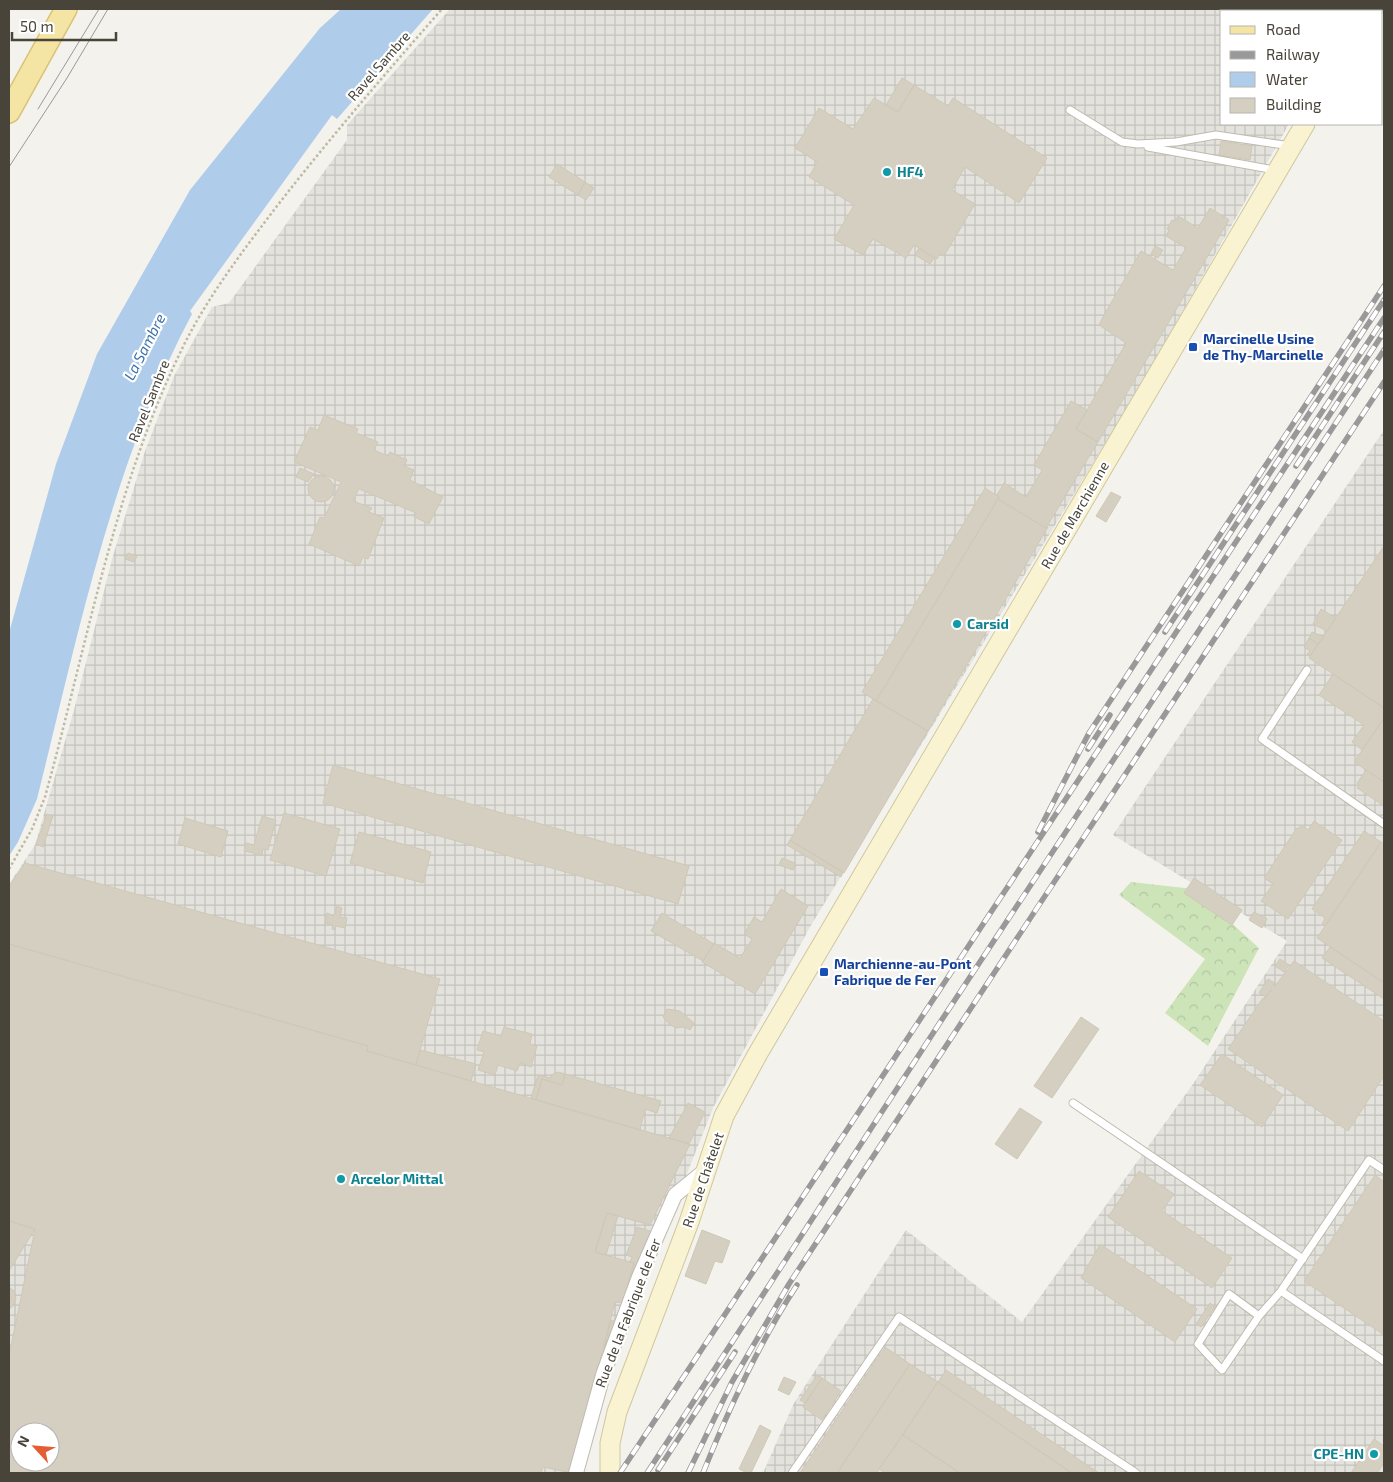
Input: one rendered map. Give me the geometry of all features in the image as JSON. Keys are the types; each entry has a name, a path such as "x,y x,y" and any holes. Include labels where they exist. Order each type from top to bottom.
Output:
{"main road":[{"path":"9,112 66,9"},
{"name":"Rue de Marchienne","path":"845,906 1304,125"},
{"name":"Rue de Châtelet","path":"610,1473 610,1443 617,1412 707,1169 724,1116 757,1055 845,906"}],"street":[{"name":"Rue de la Fabrique de Fer","path":"576,1473 603,1375 639,1277 675,1194 707,1169"}],"lane":[{"path":"1070,110 1122,142 1242,166 1277,171"},
{"path":"1138,144 1176,142 1216,135 1292,146"},
{"path":"1307,670 1262,739 1384,824"},
{"path":"1073,1103 1303,1259"},
{"path":"1259,1316 1229,1294 1198,1344 1222,1370 1259,1316 1281,1291 1369,1160 1384,1170"},
{"path":"1281,1291 1384,1361"},
{"path":"792,1473 899,1317 1136,1473"}],"path":[{"name":"Ravel Sambre","path":"9,869 32,829 45,797 113,537 156,408 181,350 205,308 257,232 339,127 442,9"}],"shaded area":[{"path":"450,9 1355,9 1220,10 1220,125 1288,125 1146,376 810,927 713,1108 639,1295 575,1473 9,1473 9,884 35,845 74,710 112,559 145,451 174,376 212,307 229,303 347,140 347,125"},
{"path":"1384,430 1384,1473 763,1473 794,1403 906,1230 1022,1322 1193,1084 1287,941 1113,835"}],"green space":[{"path":"1131,882 1194,889 1259,948 1208,1046 1165,1013 1205,959 1119,895"}],"water":[{"name":"La Sambre","path":"341,9 433,9 337,119 332,115 190,311 192,314 164,371 140,430 119,490 83,613 37,799 18,842 9,856 9,633 56,464 97,354 190,190 320,28"}],"building":[{"path":"902,78 914,85 898,112 886,105"},
{"name":"HF4","path":"914,85 948,106 953,98 1047,158 1019,203 965,167 952,190 975,204 944,256 940,253 937,259 914,245 906,258 873,239 863,255 834,239 854,205 809,177 817,162 795,148 819,108 853,129 874,98 898,112"},
{"path":"1221,141 1252,146 1250,160 1219,155"},
{"path":"557,164 585,182 578,195 549,177"},
{"path":"585,182 594,188 586,200 578,195"},
{"path":"1210,208 1229,220 1098,442 1076,429 1126,343 1099,325 1141,251 1173,270 1186,248 1166,236 1169,230 1167,229 1172,220 1175,221 1178,216 1198,228"},
{"path":"1155,246 1163,250 1158,258 1151,254"},
{"path":"919,248 934,258 930,264 915,255"},
{"path":"1071,401 1087,410 1076,429 1098,442 1046,528 998,499 997,495 1004,483 1026,497 1042,470 1034,465"},
{"path":"324,415 358,429 356,433 378,442 374,450 388,456 390,452 407,460 404,466 414,470 410,480 443,497 429,524 414,517 416,513 359,489 353,501 372,508 369,512 384,518 368,559 363,557 359,566 309,544 320,517 324,518 341,482 294,462 310,427 318,430"},
{"path":"300,468 314,474 308,482 296,477"},
{"path":"321,476 330,480 334,489 330,498 321,502 312,498 308,489 312,480"},
{"path":"985,488 999,497 876,701 862,692"},
{"path":"1111,492 1121,497 1106,522 1096,516"},
{"name":"Carsid","path":"998,499 1046,528 1048,527 928,731 876,701"},
{"path":"1384,546 1384,708 1309,658"},
{"path":"128,553 137,556 134,562 125,559"},
{"path":"1321,609 1336,618 1327,631 1313,624"},
{"path":"1312,632 1324,637 1318,644 1309,638"},
{"path":"1309,638 1318,644 1310,656 1307,654 1310,651 1304,647"},
{"path":"1333,674 1384,708 1384,718 1362,750 1352,742 1364,725 1319,695"},
{"path":"873,699 928,731 844,873 790,840"},
{"path":"1384,718 1384,782 1354,762"},
{"path":"333,765 689,866 678,904 323,803"},
{"path":"1366,770 1384,782 1384,806 1357,788 1359,785 1357,783"},
{"path":"284,813 340,829 326,876 270,860"},
{"path":"47,814 53,816 43,847 36,844"},
{"path":"262,816 276,820 268,850 263,849 262,855 244,851 246,843 254,845"},
{"path":"185,818 228,831 221,857 178,844"},
{"path":"1314,821 1342,840 1288,919 1261,901 1273,884 1264,878 1296,829 1302,826 1308,830"},
{"path":"1364,831 1381,842 1325,926 1322,924 1325,918 1312,909"},
{"path":"359,832 431,852 423,883 350,863"},
{"path":"790,840 843,872 841,877 787,845"},
{"path":"1381,842 1384,844 1384,983 1317,938"},
{"path":"782,858 795,863 793,870 779,865"},
{"path":"25,863 440,979 416,1065 367,1051 368,1046 9,944 9,886"},
{"path":"1194,878 1242,910 1232,925 1184,893"},
{"path":"781,889 808,906 755,994 702,962 714,943 740,958 752,939 744,934 754,917 762,922"},
{"path":"337,906 342,908 340,917 347,918 345,928 336,926 335,930 332,929 333,925 325,923 327,913 334,916"},
{"path":"1254,912 1267,919 1262,928 1249,920"},
{"path":"662,913 714,944 703,961 651,931"},
{"name":"Arcelor Mittal","path":"9,944 368,1046 367,1051 690,1144 650,1225 607,1213 595,1252 634,1263 623,1303 615,1302 571,1473 543,1467 541,1473 9,1473 9,1356 35,1229 9,1221"},
{"path":"1330,947 1384,983 1384,999 1322,958"},
{"path":"1280,959 1289,965 1284,972 1275,966"},
{"path":"1294,961 1384,1021 1384,1076 1348,1131 1228,1049 1263,998 1265,999"},
{"path":"1268,979 1275,983 1266,997 1259,993"},
{"path":"667,1009 680,1011 694,1023 690,1030 684,1027 676,1028 669,1024 663,1017"},
{"path":"1081,1017 1099,1029 1052,1098 1034,1086"},
{"path":"504,1027 532,1034 530,1044 537,1046 531,1067 520,1063 517,1071 498,1065 495,1075 478,1070 484,1052 477,1050 483,1031 501,1036"},
{"path":"420,1050 476,1064 471,1081 416,1065"},
{"path":"1222,1054 1283,1095 1262,1127 1200,1085"},
{"path":"558,1072 565,1074 562,1085 542,1079 536,1100 531,1098 538,1075 551,1078 551,1075"},
{"path":"565,1074 661,1101 657,1113 645,1109 640,1130 536,1100 542,1079 562,1085"},
{"path":"688,1103 705,1112 689,1144 669,1138"},
{"path":"1020,1108 1042,1122 1017,1159 995,1144"},
{"path":"1139,1171 1174,1194 1162,1211 1232,1258 1212,1288 1108,1217"},
{"path":"1375,1175 1384,1182 1384,1335 1304,1281"},
{"path":"607,1213 618,1216 606,1255 595,1252"},
{"path":"9,1221 35,1229 9,1271"},
{"path":"637,1227 653,1232 623,1303 634,1263 630,1262 632,1257 626,1255"},
{"path":"702,1230 730,1241 722,1263 715,1261 706,1284 685,1276"},
{"path":"1100,1244 1197,1309 1175,1342 1081,1278"},
{"path":"9,1287 14,1291 16,1299 13,1306 9,1309"},
{"path":"1210,1303 1215,1307 1201,1327 1196,1324"},
{"path":"611,1320 617,1322 606,1355 603,1354"},
{"path":"885,1347 910,1364 837,1473 800,1473"},
{"path":"910,1364 938,1382 877,1473 837,1473"},
{"path":"946,1370 1099,1473 1072,1473 938,1382"},
{"path":"817,1375 822,1378 805,1403 800,1400"},
{"path":"784,1377 796,1382 789,1395 778,1390"},
{"path":"822,1378 841,1391 822,1420 803,1407"},
{"path":"938,1382 1072,1473 960,1473 903,1435"},
{"path":"760,1425 771,1431 751,1473 747,1473 739,1469"},
{"path":"903,1435 960,1473 885,1473 879,1469"},
{"name":"CPE-HN","path":"1374,1439 1384,1446 1384,1463 1377,1473 1351,1473"}],"tram line":[{"path":"38,109 99,9"},
{"path":"9,167 67,78 108,9"}],"railway":[{"path":"1038,832 1089,733 1384,286"},
{"path":"1165,632 1384,300"},
{"path":"620,1473 1384,318"},
{"path":"1296,466 1384,332"},
{"path":"647,1473 939,1024 1384,350"},
{"path":"688,1473 732,1382 789,1284 1384,382"},
{"path":"1088,749 1110,715"},
{"path":"703,1473 723,1424 746,1376 770,1330 797,1285"},
{"path":"658,1470 735,1352"}],"place":[{"name":"HF4","path":"887,172"},
{"name":"Marcinelle Usine de Thy-Marcinelle","path":"1193,347"},
{"name":"Carsid","path":"957,624"},
{"name":"Marchienne-au-Pont Fabrique de Fer","path":"824,972"},
{"name":"Arcelor Mittal","path":"341,1179"},
{"name":"CPE-HN","path":"1374,1454"}]}
